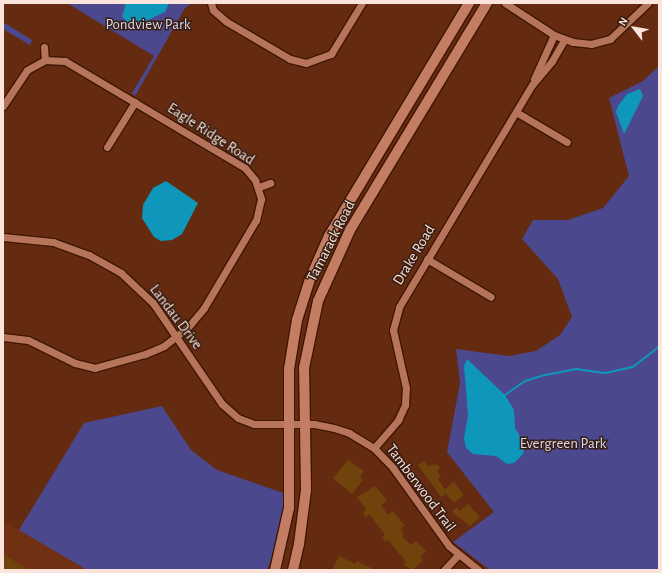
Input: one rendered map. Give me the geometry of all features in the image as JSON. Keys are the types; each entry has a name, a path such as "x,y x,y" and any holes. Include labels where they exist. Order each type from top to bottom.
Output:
{"street":[{"path":"211,3 213,10 226,22 279,53 306,63 331,54 362,3"},
{"name":"Tamarack Road","path":"275,570 289,508 291,353 299,312 316,263 333,229 469,3"},
{"name":"Tamarack Road","path":"293,570 304,512 304,368 309,335 331,268 350,230 487,3"},
{"path":"505,3 564,40 591,44 610,39 648,3"},
{"name":"Drake Road","path":"374,448 398,420 405,405 406,388 394,338 394,322 399,307 532,85 554,35"},
{"name":"Drake Road","path":"532,85 552,61 564,40"},
{"path":"3,106 27,70 45,60 44,47"},
{"name":"Eagle Ridge Road","path":"3,336 28,340 75,363 95,368 145,354 177,337 204,308 256,220 261,199 259,187 245,168 73,65 55,59 45,60"},
{"path":"107,147 135,102"},
{"path":"516,112 567,142"},
{"path":"259,187 270,183"},
{"name":"Landau Drive","path":"3,237 53,242 105,262 136,286 177,337 232,414 254,424 289,424"},
{"path":"427,259 491,297"},
{"name":"Tamberwood Trail","path":"289,424 303,423 349,433 374,448 393,468 432,526 458,555 479,570"},
{"path":"444,570 458,555"}],"shaded area":[{"path":"3,520 87,570 3,570"}],"green space":[{"name":"Pondview Park","path":"67,3 192,3 185,8 135,96 132,93 154,56"},
{"path":"3,22 32,40 30,45 3,29"},
{"name":"Evergreen Park","path":"659,66 659,570 490,570 453,542 494,512 447,452 460,383 456,349 509,356 536,351 560,335 572,317 558,279 522,239 533,220 568,220 603,208 629,176 609,98 643,81"},
{"path":"162,406 191,450 217,470 286,494 281,533 267,570 87,570 19,530 84,423"}],"water":[{"path":"126,3 169,3 165,12 140,24 130,24 122,17"},
{"path":"640,89 643,96 624,134 616,112 618,106 627,94"},
{"path":"166,181 198,203 182,234 172,240 161,241 154,237 142,218 143,205 153,188"},
{"path":"467,359 505,395 514,410 515,428 525,445 523,454 514,463 507,464 496,456 473,454 466,448 464,438 468,415 464,366"}],"building":[{"path":"348,460 364,471 360,477 363,480 352,494 333,478"},
{"path":"424,461 428,466 437,464 440,468 437,471 441,476 438,479 445,489 454,482 464,495 454,503 446,494 441,497 418,465"},
{"path":"375,486 387,500 381,505 388,515 393,511 405,526 400,529 404,534 402,536 411,545 416,541 426,551 420,557 423,560 413,570 403,565 406,562 388,540 385,542 382,538 385,535 369,514 366,517 363,512 366,509 357,497"},
{"path":"468,504 480,517 470,526 452,512 457,507 460,511"},
{"path":"3,554 29,570 3,570"},
{"path":"339,556 355,564 357,561 375,570 332,570"}],"waterway":[{"path":"505,395 525,381 545,375 576,369 606,373 633,367 659,347"}]}
